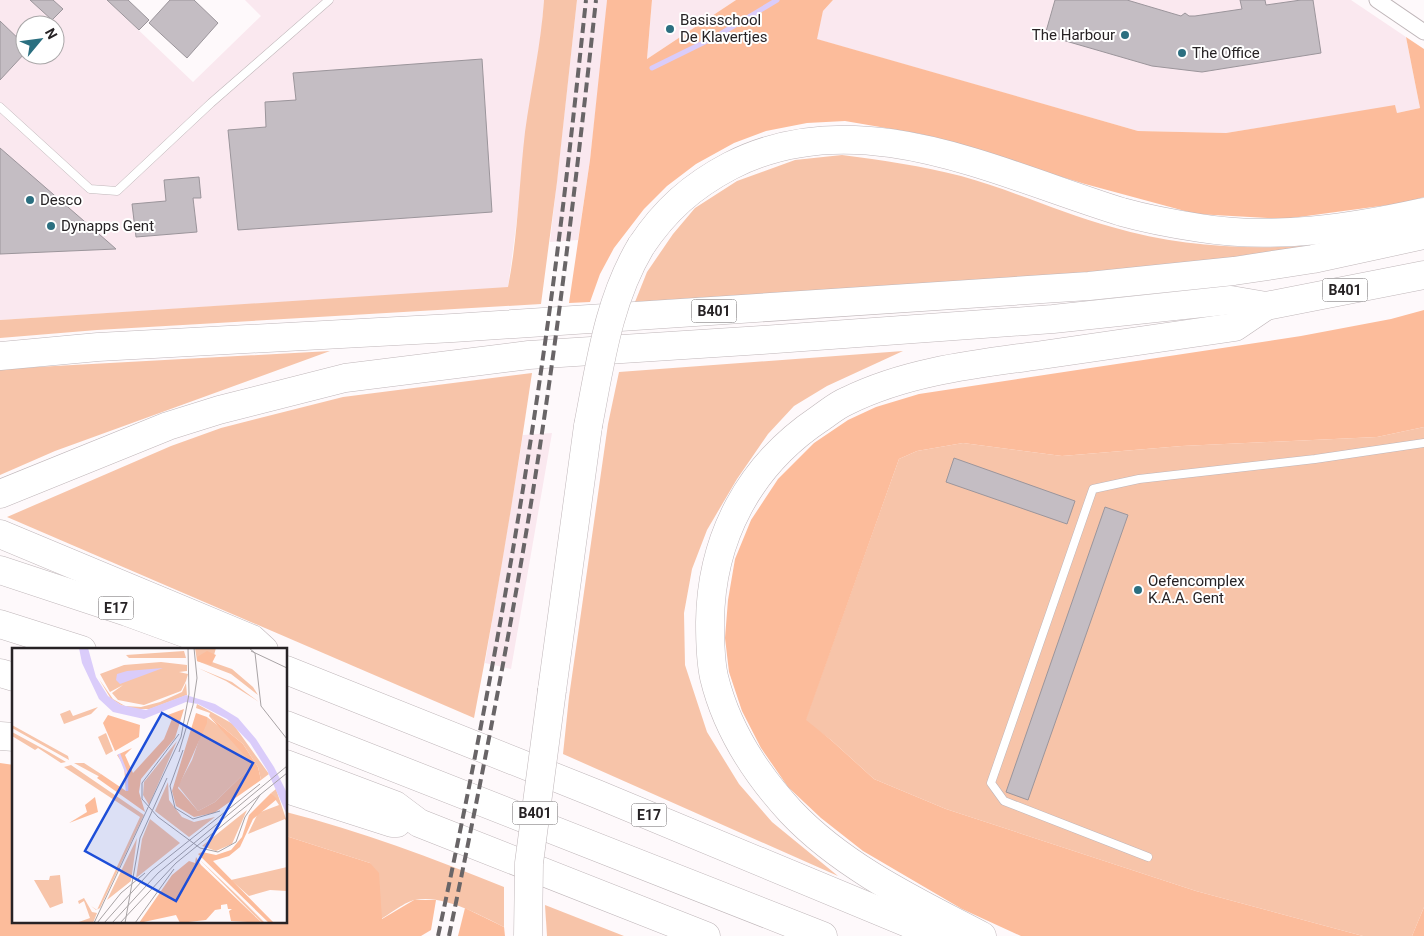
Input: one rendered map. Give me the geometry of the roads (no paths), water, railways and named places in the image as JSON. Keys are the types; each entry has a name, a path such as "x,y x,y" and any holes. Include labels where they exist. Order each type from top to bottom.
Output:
{"highway":[{"name":"B401","path":"528,936 528,864 588,426 609,323 628,272 641,246 656,224 679,200 697,185 718,172 757,154 780,147 804,142 872,141 945,153 1123,212 1208,229 1232,232 1276,233 1356,224 1424,212"},
{"name":"B401","path":"0,356 98,347 452,328 1089,286 1234,271 1313,258 1424,235"},
{"name":"B401","path":"0,494 54,471 185,421 219,410 345,378 529,355 1053,319 1231,300 1266,306 1424,275"},
{"name":"B401","path":"982,936 902,894 823,842 791,812 764,779 740,743 725,712 714,675 710,640 710,601 716,567 731,520 756,478 777,452 805,428 844,402 884,384 926,373 973,365 1235,327 1266,306"},
{"path":"0,534 252,639 262,648"},
{"name":"E17","path":"0,570 127,612 225,648"},
{"path":"0,624 76,648"},
{"name":"E17","path":"288,670 597,794 939,936"},
{"path":"288,726 823,936"},
{"path":"288,765 395,805 419,823 706,936"},
{"path":"288,790 392,824 419,823"}],"street":[{"path":"1377,0 1424,32"}],"lane":[{"path":"0,107 90,189 117,191 211,103 330,0"},
{"path":"1148,857 1004,801 991,782 1092,489 1139,479 1314,459 1424,442"}],"waterway":[{"path":"652,68 717,36 777,0"}],"railway":[{"path":"438,936 484,712 523,487 557,252 586,0"},
{"path":"449,936 494,714 533,491 568,246 596,0"}],"place":[{"name":"Basisschool De Klavertjes","path":"670,29"},
{"name":"The Harbour","path":"1125,35"},
{"name":"The Office","path":"1182,53"},
{"name":"Desco","path":"30,200"},
{"name":"Dynapps Gent","path":"51,226"},
{"name":"Oefencomplex K.A.A. Gent","path":"1138,590"}]}
